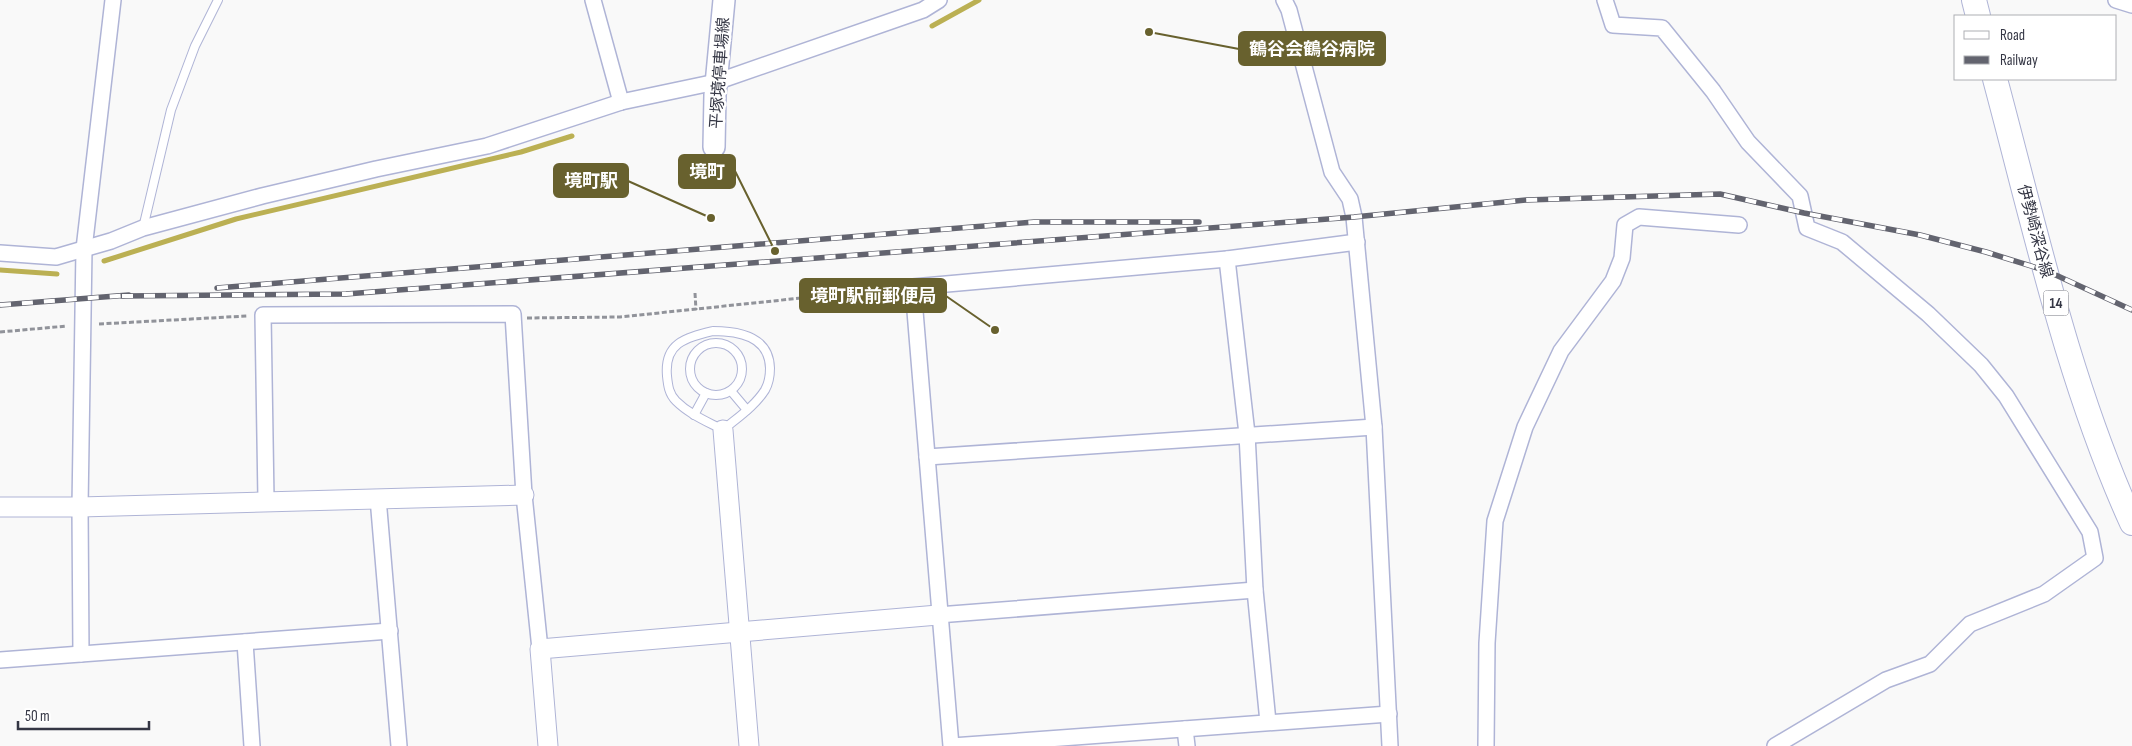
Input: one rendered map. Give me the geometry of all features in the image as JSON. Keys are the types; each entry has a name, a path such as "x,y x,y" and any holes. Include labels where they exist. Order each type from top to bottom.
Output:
{"main road":[{"name":"平塚境停車場線","path":"714,147 715,95 724,0"},
{"path":"1974,0 1978,15"},
{"name":"伊勢崎深谷線","path":"1995,80 2084,399 2106,464 2132,522"}],"street":[{"path":"81,654 80,507 84,248 113,0"},
{"path":"592,0 621,102"},
{"path":"0,253 56,257 144,228 281,191 487,146 621,102 715,95 923,10 940,0"},
{"path":"1284,0 1289,10 1332,172 1350,200 1357,242 1374,426 1390,746"},
{"path":"1605,0 1613,25 1662,28 1713,91 1748,142 1800,196 1807,228 1842,242 1928,314 1981,365 2006,396 2090,532 2095,558 2044,594 1970,624 1930,664 1886,680 1775,746"},
{"path":"2116,0 2132,5"},
{"path":"1486,746 1487,644 1494,522 1525,427 1561,351 1614,281 1622,258 1625,225 1638,217 1739,224"},
{"path":"1357,242 1227,259 913,287 938,615 952,746 1389,714"},
{"path":"1227,259 1247,434 1255,590 1268,722"},
{"path":"266,500 263,315 513,314 524,495 548,746"},
{"path":"927,457 1374,426"},
{"path":"722,430 749,746"},
{"path":"0,507 80,507 266,500 524,495"},
{"path":"378,498 399,746"},
{"path":"540,649 1255,590"},
{"path":"0,660 390,631"},
{"path":"245,642 252,746"},
{"path":"1185,729 1187,746"}],"lane":[{"path":"144,228 171,110 195,46 218,0"},
{"path":"713,331 714,343"},
{"path":"713,331 736,331 754,338 770,360 770,380 765,390 747,410 722,430 694,415 675,401 669,391 666,366 669,352 678,343 694,335 713,331"},
{"path":"714,343 727,345 736,350 741,359 743,369 740,379 730,390 716,395 706,393 698,387 692,378 690,368 692,358 698,350 714,343"},
{"path":"730,390 747,410"},
{"path":"694,415 706,393"}],"path":[{"path":"514,318 620,317 913,287"},
{"path":"695,293 696,310"},
{"path":"0,332 82,325 263,315"}],"waterway":[{"path":"932,26 979,0"},
{"path":"104,261 236,219 521,152 572,136"},
{"path":"0,270 57,274"}],"railway":[{"path":"122,296 346,294 1354,217 1526,200 1720,194 1804,213 1920,235 1986,252 2047,271 2132,310"},
{"path":"217,288 1034,222 1199,222"},
{"path":"0,305 129,295"}],"place":[{"name":"鶴谷会鶴谷病院","path":"1149,32"},
{"name":"境町駅","path":"711,218"},
{"name":"境町","path":"775,251"},
{"name":"境町駅前郵便局","path":"995,330"}]}
